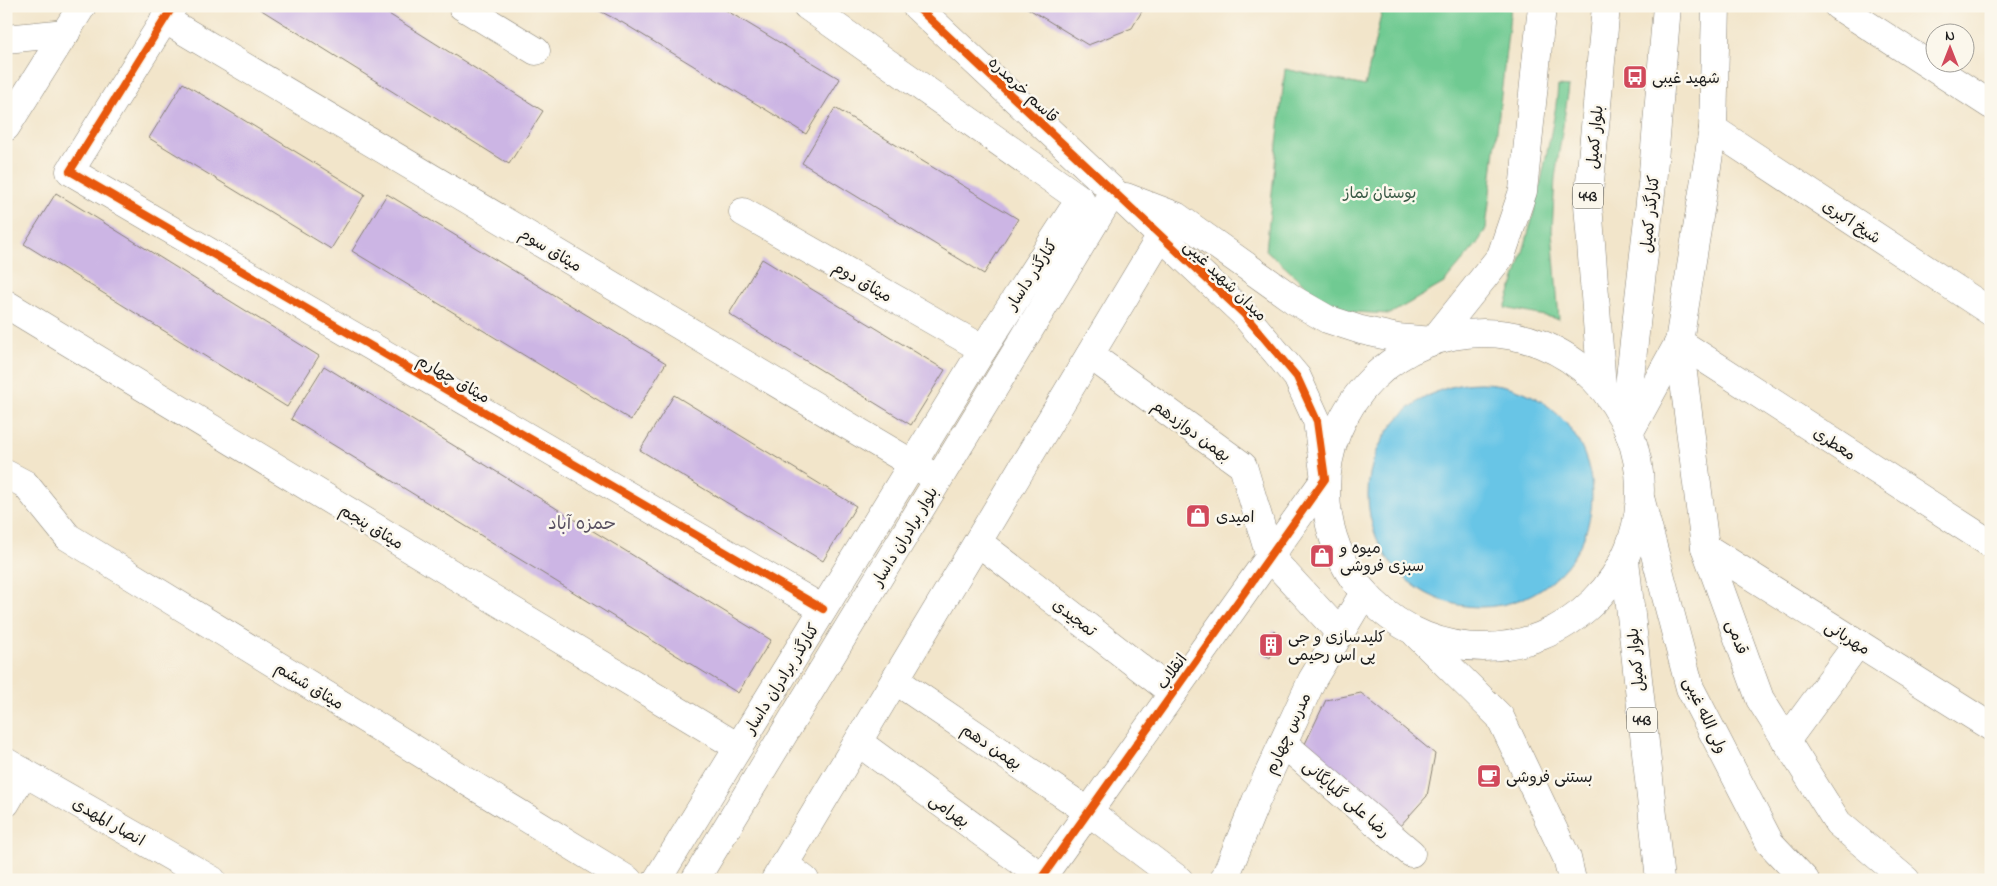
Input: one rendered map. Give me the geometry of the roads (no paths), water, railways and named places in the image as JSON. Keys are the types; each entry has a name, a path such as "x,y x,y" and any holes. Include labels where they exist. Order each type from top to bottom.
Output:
{"street":[{"path":"6,126 82,6"},
{"path":"462,6 536,51"},
{"path":"807,6 1080,199 1113,192"},
{"name":"قاسم خرمدره","path":"916,6 1113,192 1176,216 1294,300 1326,319 1361,330 1397,338 1433,341"},
{"path":"1433,341 1500,256 1523,191 1542,6"},
{"name":"بلوار کمیل","path":"1602,387 1588,204 1606,6"},
{"name":"کنارگذر کمیل","path":"1627,427 1652,184 1667,6"},
{"path":"1627,427 1679,342 1713,129 1716,6"},
{"path":"1838,6 1991,105"},
{"name":"میثاق چهارم","path":"169,13 70,171 824,609"},
{"name":"میثاق سوم","path":"169,13 938,479"},
{"path":"6,39 66,33"},
{"name":"شیخ اکبری","path":"1713,129 1991,312"},
{"name":"میدان شهید غیبی","path":"1113,192 1243,313 1297,377 1317,421 1325,479 1328,520 1341,559 1364,593 1386,615 1413,631 1460,645 1509,645 1556,629 1596,600 1625,560 1635,531 1641,501 1638,460 1627,427 1602,387 1567,357 1524,338 1479,333 1433,341 1392,362 1358,394 1335,434 1325,479"},
{"name":"بلوار برادران داسار","path":"695,880 1113,192"},
{"name":"کنارگذر داسار","path":"983,349 1080,199"},
{"name":"میثاق دوم","path":"744,212 983,349"},
{"path":"788,874 858,742 1161,236"},
{"name":"میثاق پنجم","path":"6,304 738,747"},
{"name":"معطری","path":"1679,342 1991,544"},
{"name":"قدمی","path":"1679,342 1706,547 1760,700 1838,823 1906,880"},
{"name":"کنارگذر برادران داسار","path":"657,880 983,349"},
{"name":"بهمن دوازدهم","path":"1090,355 1243,466 1270,556"},
{"name":"میثاق ششم","path":"6,474 25,484 68,537 628,880"},
{"name":"انقلاب","path":"1041,878 1325,479"},
{"name":"ولی الله غیبی","path":"1641,501 1690,688 1770,843 1805,880"},
{"name":"تمجیدی","path":"978,542 1173,693"},
{"name":"مهربانی","path":"1706,547 1991,727"},
{"path":"1270,556 1340,633"},
{"name":"بلوار کمیل","path":"1625,560 1660,880"},
{"name":"مدرس چهارم","path":"1224,880 1256,801 1312,680 1364,593"},
{"path":"1413,631 1500,717 1567,858 1572,880"},
{"path":"1786,741 1858,643"},
{"name":"بهمن دهم","path":"895,680 1089,812 1179,880"},
{"name":"بهرامی","path":"858,742 1041,878"},
{"name":"رضا علی گلپایگانی","path":"1283,743 1411,853"},
{"path":"6,803 15,767"},
{"name":"انصار المهدی","path":"15,767 212,880"}],"water":[{"path":"1469,383 1491,383 1513,387 1533,396 1551,408 1567,424 1579,442 1588,462 1592,495 1588,528 1584,538 1567,566 1551,582 1533,594 1513,603 1491,607 1469,607 1447,603 1427,594 1409,582 1393,566 1381,548 1372,528 1368,506 1368,484 1372,462 1381,442 1393,424 1409,408 1427,396 1447,387"}],"place":[{"name":"شهید غیبی","path":"1635,77"},
{"name":"امیدی","path":"1198,516"},
{"name":"میوه و سبزی فروشی","path":"1322,556"},
{"name":"کلیدسازی و جی پی اس رحیمی","path":"1271,645"},
{"name":"بستنی فروشی","path":"1489,776"}],"district":[{"name":"حمزه آباد","path":"582,523"}],"park label":[{"name":"بوستان نماز","path":"1380,192"}]}
